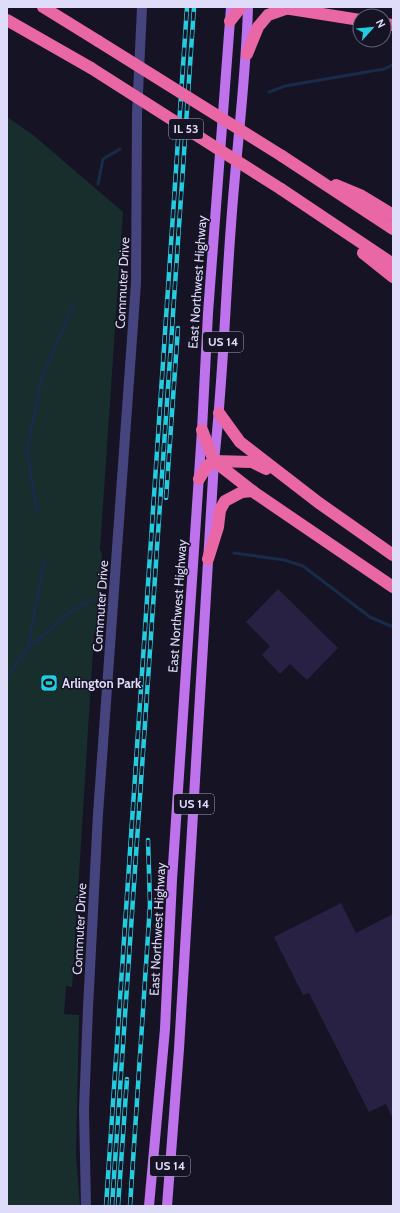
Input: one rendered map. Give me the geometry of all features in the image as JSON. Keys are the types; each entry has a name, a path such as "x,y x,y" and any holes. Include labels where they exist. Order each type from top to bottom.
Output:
{"highway":[{"name":"IL 53","path":"43,7 282,156 393,229"},
{"path":"230,21 241,7"},
{"path":"247,54 258,26 268,15 282,8 352,19"},
{"name":"IL 53","path":"7,20 91,68 281,189 311,211 393,264"},
{"path":"308,173 360,195 393,215"},
{"path":"311,211 393,277"},
{"path":"219,413 240,442 300,489 393,554"},
{"path":"202,430 214,462 252,491 393,587"},
{"path":"199,479 207,466 214,462 252,462 300,489"},
{"path":"208,559 218,526 220,510 225,501 242,492 252,491"}],"main road":[{"name":"East Northwest Highway","path":"148,1206 165,1036 172,880 199,479 208,313 231,7"},
{"name":"US 14","path":"167,1206 179,1043 214,462 219,413 231,231 247,54 248,7"},
{"path":"183,721 198,729"}],"street":[{"name":"Commuter Drive","path":"86,1206 84,1110 88,1008 98,814 136,283 137,121 142,7"}],"green space":[{"name":"Arlington Park","path":"7,117 33,135 123,212 100,549 102,555 98,629 94,634 72,987 66,986 64,1014 79,1015 76,1156 80,1206 7,1206"}],"building":[{"path":"278,589 338,648 307,680 290,664 280,674 262,655 270,646 246,622"},
{"path":"341,903 356,933 393,914 393,1119 386,1104 369,1112 309,993 303,995 274,937"}],"waterway":[{"path":"269,92 285,86 384,69 393,65"},
{"path":"98,184 103,159 120,149"},
{"path":"37,511 27,451 42,377 74,304"},
{"path":"234,553 284,560 303,566 370,617 393,627"},
{"path":"28,648 44,561"},
{"path":"7,676 28,648 73,610 92,600"}],"railway":[{"path":"106,1206 187,7"},
{"path":"112,1206 194,7"},
{"path":"166,498 178,328"},
{"path":"130,1206 150,905 148,840"},
{"path":"118,1206 127,1079"}],"place":[{"name":"Arlington Park","path":"49,683"}]}
